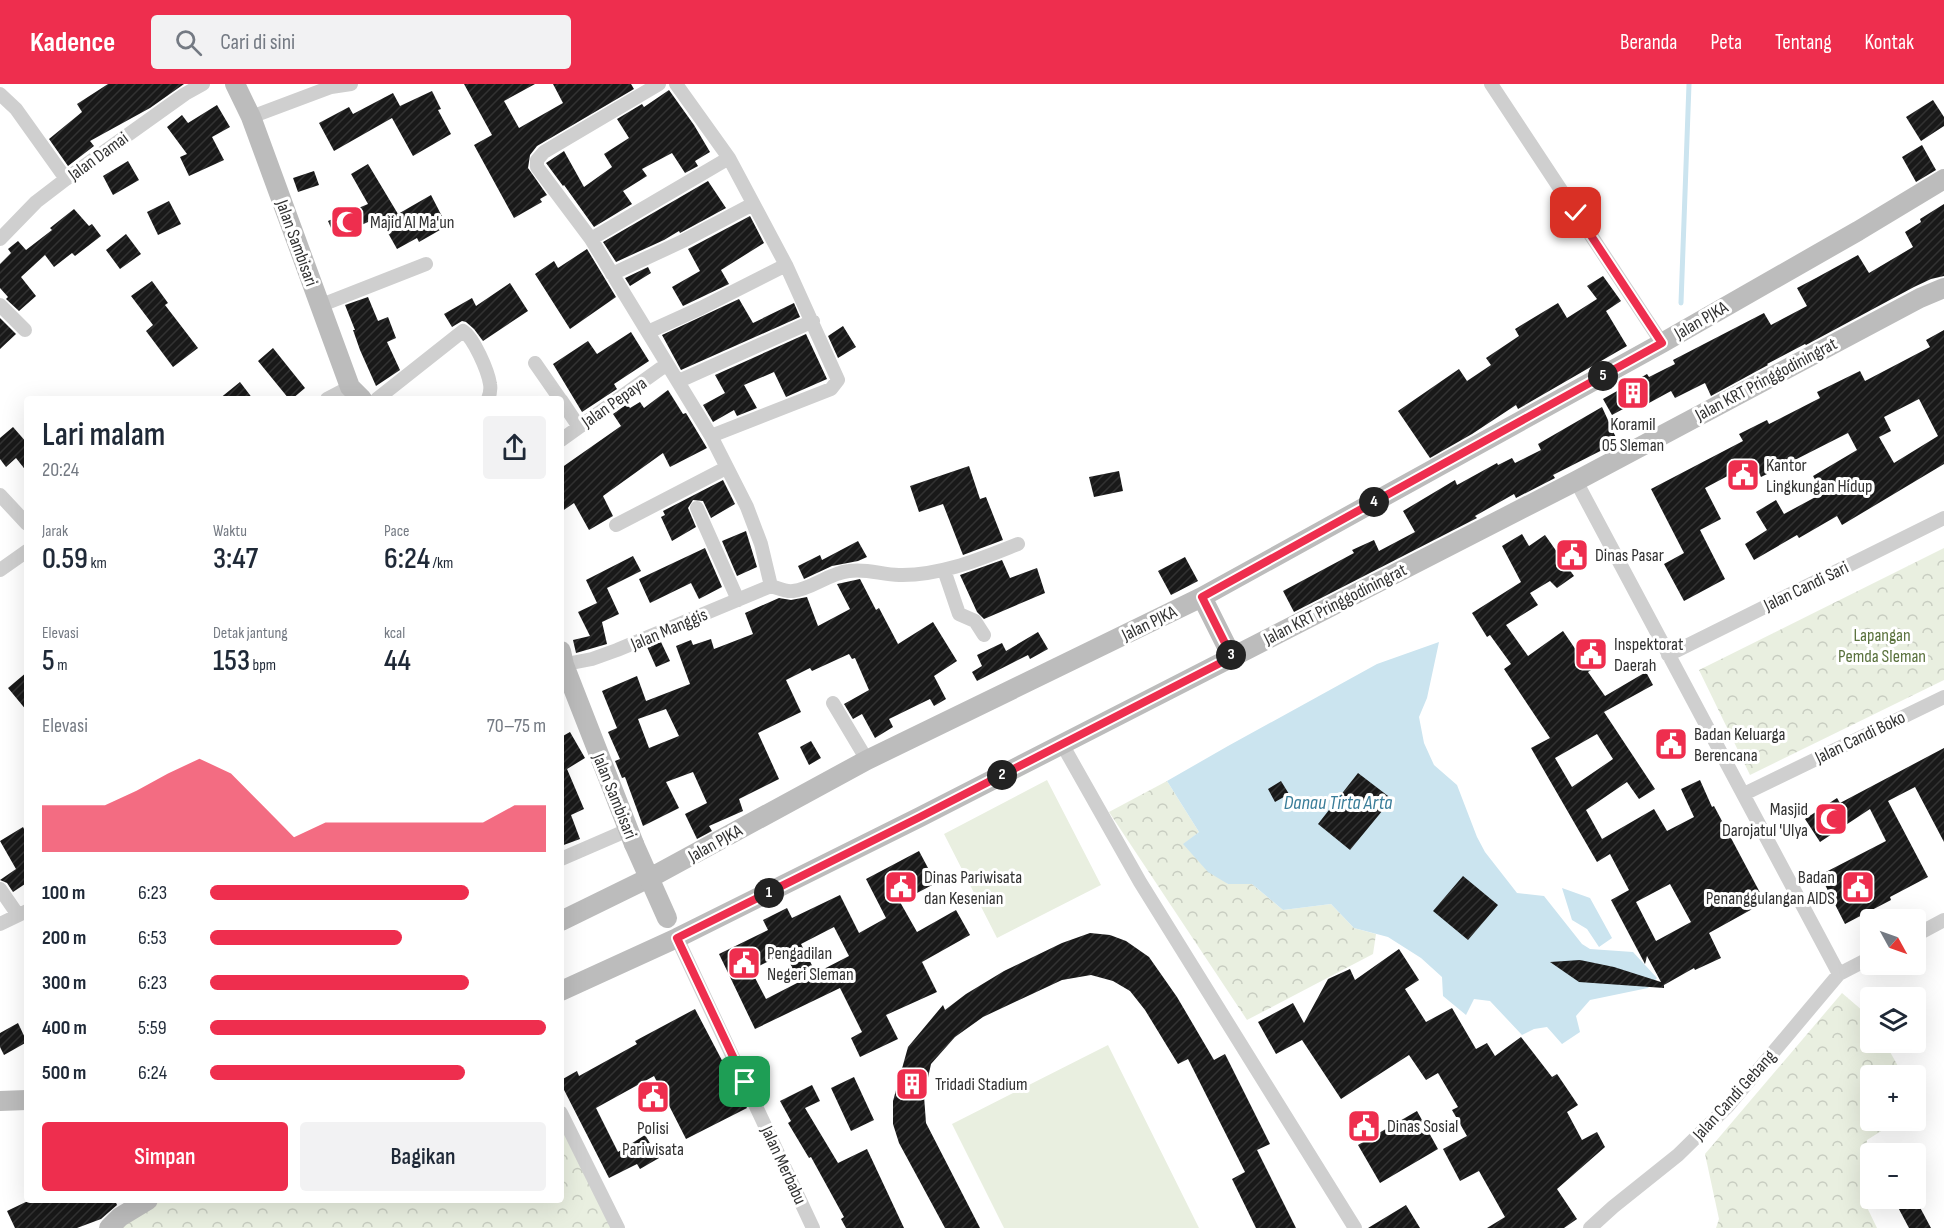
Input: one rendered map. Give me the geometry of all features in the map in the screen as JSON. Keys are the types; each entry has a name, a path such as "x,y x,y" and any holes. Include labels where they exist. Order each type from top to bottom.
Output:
{"main road":[{"name":"Jalan Sambisari","path":"235,84 251,117 319,306 356,393"},
{"name":"Jalan PJKA","path":"564,920 659,873 867,760 1202,597 1662,343 1944,179"},
{"name":"Jalan KRT Pringgodiningrat","path":"564,990 677,938 1062,744 1576,481 1920,298 1944,288"},
{"path":"1202,597 1232,657"},
{"name":"Jalan Sambisari","path":"564,665 631,837 677,938"},
{"path":"0,1101 24,1100"},
{"path":"109,1228 120,1217 143,1203"}],"street":[{"name":"Jalan Damai","path":"0,239 36,202 66,179 185,94 203,84"},
{"path":"251,117 331,87 351,84"},
{"path":"659,84 544,152 537,160 537,166 591,239 711,436 747,507 761,544 771,585 792,591 832,574 848,571 868,570 897,576 944,570 964,565 1018,544"},
{"path":"676,84 729,158 786,265 838,380 831,388 711,436"},
{"path":"1491,84 1662,343"},
{"path":"0,94 16,109 66,179"},
{"path":"591,239 729,158"},
{"path":"612,274 683,241 753,204"},
{"path":"319,306 426,264"},
{"path":"648,332 786,265"},
{"path":"0,305 25,330"},
{"path":"679,381 813,321"},
{"path":"381,396 463,331 467,333 478,352 491,385 489,396"},
{"path":"536,363 558,396"},
{"name":"Jalan Pepaya","path":"564,438 667,364"},
{"path":"564,404 579,427"},
{"path":"616,525 726,468"},
{"path":"1576,481 1839,974"},
{"path":"0,495 24,521"},
{"path":"697,508 738,600"},
{"name":"Jalan Candi Sari","path":"1668,654 1944,518"},
{"path":"0,570 24,553"},
{"path":"944,570 959,614 975,621 984,635"},
{"name":"Jalan Manggis","path":"564,660 592,659 617,650 771,585"},
{"name":"Jalan Candi Boko","path":"1743,794 1944,697"},
{"path":"833,703 867,760"},
{"path":"1062,744 1145,890 1355,1228"},
{"path":"564,858 631,837"},
{"path":"0,889 23,913 0,924"},
{"path":"1926,930 1944,920"},
{"name":"Jalan Merbabu","path":"677,938 813,1228"},
{"name":"Jalan Candi Gebang","path":"1590,1228 1678,1155 1728,1106 1839,974 1860,963"},
{"path":"564,1119 618,1228"}],"green space":[{"name":"Lapangan Pemda Sleman","path":"1944,548 1944,680 1750,775 1699,670"},
{"path":"1047,780 1101,885 997,938 944,834"},
{"path":"1167,781 1199,832 1184,844 1228,884 1252,884 1283,910 1331,904 1354,928 1376,934 1373,954 1247,1020 1109,812"},
{"path":"1842,993 1860,1008 1860,1053 1891,1053 1897,1065 1860,1065 1860,1131 1881,1131 1867,1140 1867,1143 1860,1143 1860,1209 1868,1209 1877,1228 1716,1228 1719,1219 1705,1154"},
{"path":"1108,1045 1199,1228 1004,1228 952,1124"},
{"path":"564,1116 617,1228 109,1228 144,1203 564,1203"}],"water":[{"name":"Danau Tirta Arta","path":"1439,642 1427,698 1419,717 1424,743 1434,765 1457,785 1485,852 1517,893 1544,896 1582,944 1590,949 1633,952 1657,978 1648,988 1590,1000 1576,1016 1580,1032 1562,1044 1547,1027 1534,1029 1522,1035 1490,1001 1474,999 1466,1015 1443,996 1442,977 1421,958 1388,937 1354,928 1331,904 1283,910 1252,884 1228,884 1208,872 1183,844 1199,832 1167,781 1377,664"},
{"path":"1562,888 1590,898 1612,938 1599,947 1587,929 1572,920"}],"building":[{"path":"108,84 184,84 150,108 90,141 94,146 68,166 49,139 82,112 77,104"},
{"path":"464,84 535,84 504,101 519,128 563,103 553,84 631,84 634,89 537,146 530,155 528,168 547,195 540,199 542,202 514,218 474,145 492,135"},
{"path":"669,90 710,152 695,161 698,166 685,173 672,153 642,169 647,176 623,191 632,204 594,227 546,163 564,151 584,187 612,167 604,154 629,138 617,119 642,104 644,107"},
{"path":"432,91 441,109 438,110 451,134 413,156 392,118 334,151 319,123 349,107 353,114 393,93 400,106"},
{"path":"1933,100 1944,117 1944,126 1921,141 1906,117"},
{"path":"217,105 230,127 212,137 224,160 189,176 180,157 187,154 167,127 182,115 188,123"},
{"path":"1922,145 1936,170 1916,182 1902,157"},
{"path":"128,161 139,180 113,195 103,176"},
{"path":"368,164 398,214 431,195 447,226 419,242 417,238 397,249 379,217 335,237 328,221 368,204 351,174"},
{"path":"314,171 319,185 298,192 293,178"},
{"path":"708,181 726,208 680,233 679,231 616,262 603,242"},
{"path":"169,201 181,224 158,235 147,212"},
{"path":"1944,204 1944,276 1914,287 1711,396 1705,383 1675,398 1671,391 1638,409 1634,403 1612,415 1603,399 1647,374 1649,377 1675,364 1673,360 1764,313 1771,325 1807,306 1797,288 1858,255 1869,273 1913,247 1905,232 1921,222 1920,219"},
{"path":"74,209 89,226 92,224 101,236 75,256 72,253 54,267 45,255 21,277 36,296 19,311 6,299 8,297 0,288 0,264 11,253 8,249 18,241 26,250"},
{"path":"750,216 764,243 721,270 729,284 683,306 672,287 700,271 688,249"},
{"path":"126,234 141,254 120,269 106,250"},
{"path":"587,249 616,297 570,329 535,274 554,261 558,268"},
{"path":"648,267 651,273 630,286 625,278"},
{"path":"1603,276 1621,301 1606,311 1627,346 1518,409 1516,405 1430,458 1398,411 1459,369 1467,381 1491,365 1486,358 1519,336 1515,329 1558,303 1567,318 1597,299 1587,286"},
{"path":"152,281 168,303 165,305 198,348 173,367 146,331 153,325 131,296"},
{"path":"510,283 528,311 483,341 466,322 462,321 452,327 444,314 472,298 476,306"},
{"path":"368,297 378,321 388,317 396,338 387,342 400,370 376,386 360,350 345,305"},
{"path":"739,299 753,323 794,303 800,317 681,370 662,335"},
{"path":"0,318 16,334 0,349"},
{"path":"843,326 856,347 838,358 828,336"},
{"path":"1944,330 1944,464 1842,525 1837,516 1799,538 1797,535 1754,560 1745,544 1767,530 1756,512 1776,500 1784,514 1823,493 1813,476 1857,450 1848,433 1761,477 1754,462 1705,488 1721,519 1700,530 1725,579 1684,601 1664,564 1684,553 1651,489 1743,441 1739,434 1767,420 1769,424 1820,398 1817,392 1860,371 1865,381 1930,347 1926,340","holes":["1919,399 1938,436 1894,463 1879,437 1891,431 1884,417"]},
{"path":"631,332 649,361 614,384 617,389 582,412 553,364 588,341 597,354"},
{"path":"806,334 827,379 786,397 774,372 744,385 757,408 737,416 734,410 713,422 703,405 725,393 715,375"},
{"path":"273,348 305,388 296,396 287,396 258,361"},
{"path":"240,382 251,396 223,396"},
{"path":"668,390 683,414 686,413 707,448 670,467 663,453 603,496 613,516 589,530 574,503 564,510 564,466 621,426 613,414 627,404 630,408 640,402 644,408"},
{"path":"1602,407 1618,442 1553,475 1555,478 1516,498 1514,494 1475,516 1477,518 1294,612 1283,591 1354,553 1352,550 1374,540 1379,551 1415,532 1403,511 1455,480 1457,485 1497,463 1498,465 1512,458 1515,463 1541,450 1538,444"},
{"path":"13,427 24,440 24,468 16,458 6,467 0,459 0,438"},
{"path":"969,466 980,499 986,497 1003,540 963,555 943,504 919,512 910,486"},
{"path":"1119,471 1123,491 1094,497 1089,477"},
{"path":"723,480 735,504 711,518 703,501 693,500 688,508 696,527 672,541 661,517 665,515 663,511"},
{"path":"746,531 757,567 737,576 722,541"},
{"path":"1522,534 1529,546 1545,535 1574,576 1557,588 1550,581 1530,593 1538,605 1506,625 1528,656 1563,631 1576,650 1587,642 1602,663 1588,672 1605,696 1646,672 1653,685 1604,712 1655,789 1639,799 1627,782 1586,810 1602,839 1654,809 1667,831 1694,817 1681,789 1700,780 1712,807 1714,806 1765,902 1709,933 1721,958 1695,970 1694,968 1664,985 1664,988 1579,982 1550,962 1580,960 1614,967 1661,982 1647,956 1645,964 1611,900 1629,890 1610,854 1597,862 1531,748 1550,738 1504,669 1511,664 1490,635 1487,637 1472,613 1521,582 1502,546","holes":["1597,734 1613,759 1572,787 1555,758","1670,884 1691,922 1656,941 1636,902"]},
{"path":"858,541 867,557 832,566 804,579 798,566 820,555 822,560"},
{"path":"705,548 722,587 699,599 691,583 650,603 639,579"},
{"path":"633,556 641,571 607,588 619,614 602,622 607,644 576,653 573,640 590,636 578,612 597,603 586,580"},
{"path":"1185,557 1198,581 1171,595 1158,571"},
{"path":"1002,560 1010,578 1037,568 1045,593 984,619 977,612 960,575"},
{"path":"860,579 876,610 879,608 898,644 933,622 957,661 934,676 946,699 934,706 930,699 889,719 893,727 875,738 862,714 853,719 844,704 869,690 855,658 852,659 849,654 812,671 810,668 786,680 801,712 758,733 779,779 739,799 743,811 709,826 712,831 697,839 685,814 707,803 693,772 666,782 679,808 643,826 625,777 622,778 615,761 620,759 608,732 617,728 602,691 637,676 646,701 690,684 676,646 691,640 693,645 711,639 714,649 753,634 745,613 779,598 791,600 807,597 818,626 850,609 837,584","holes":["666,709 679,736 649,748 638,719"]},
{"path":"1038,632 1048,649 1030,659 1028,655 977,681 972,672 982,666 977,655 1002,643 1006,651"},
{"path":"661,642 670,661 656,667 647,647"},
{"path":"24,675 24,707 8,688"},
{"path":"570,732 585,758 567,769 584,809 571,815 580,839 564,845 564,735"},
{"path":"811,741 821,758 809,765 800,747"},
{"path":"1944,748 1944,842 1915,787 1888,801 1928,877 1890,897 1891,900 1874,909 1860,909 1860,916 1845,924 1820,875 1886,841 1870,809 1820,842 1805,819 1837,798 1840,803"},
{"path":"1358,773 1392,799 1350,850 1318,824"},
{"path":"1281,781 1289,794 1275,802 1268,789"},
{"path":"23,827 24,885 13,892 7,883 0,880 16,869 0,841"},
{"path":"919,851 936,883 900,902 917,932 956,910 970,935 922,962 937,992 886,1015 898,1039 860,1057 851,1038 862,1032 840,988 755,1029 719,954 768,930 763,920 787,908 792,918 840,895 859,933 886,918 866,879","holes":["834,927 849,956 816,973 801,944","785,953 799,982 766,999 751,970"]},
{"path":"1463,876 1498,905 1468,940 1433,911"},
{"name":"Tridadi Stadium","path":"1090,933 1110,935 1126,941 1149,957 1177,997 1214,1060 1225,1054 1270,1144 1257,1150 1296,1228 1256,1228 1232,1179 1245,1172 1188,1059 1178,1064 1145,1010 1130,991 1113,981 1091,975 1062,980 983,1017 955,1037 931,1064 924,1096 926,1123 980,1228 945,1228 899,1143 893,1124 893,1101 908,1047 943,1005 945,1010 1004,971 1062,943"},
{"path":"1399,949 1419,980 1405,989 1426,1022 1452,1008 1476,1049 1487,1043 1495,1056 1521,1037 1552,1077 1557,1074 1578,1105 1567,1112 1582,1140 1597,1132 1605,1147 1557,1189 1577,1219 1564,1228 1487,1228 1505,1217 1479,1171 1460,1181 1443,1149 1467,1136 1452,1110 1458,1107 1438,1073 1426,1080 1409,1055 1341,1099 1302,1040 1276,1054 1258,1022 1293,1003 1304,1023 1328,979 1350,969 1355,980"},
{"path":"695,1009 747,1108 686,1139 654,1076 596,1108 618,1152 645,1135 659,1158 640,1169 637,1164 609,1178 564,1090 564,1078 577,1071 579,1076 637,1044 635,1041"},
{"path":"18,1023 24,1036 24,1044 4,1055 0,1047 0,1033"},
{"path":"854,1077 874,1120 851,1131 831,1088"},
{"path":"812,1085 820,1101 805,1108 838,1163 867,1149 904,1228 846,1228 841,1219 844,1217 811,1157 809,1158 788,1123 791,1121 780,1101"},
{"path":"1417,1111 1438,1149 1380,1183 1358,1145"},
{"path":"24,1203 116,1203 117,1205 101,1219 77,1228 15,1228 7,1211"},
{"path":"1406,1205 1420,1228 1368,1228"},
{"path":"1899,1209 1921,1209 1931,1228 1909,1228"}],"waterway":[{"path":"1681,303 1689,84"}],"place":[{"name":"Majid Al Ma'un","path":"347,222"},
{"name":"Koramil 05 Sleman","path":"1633,393"},
{"name":"Kantor Lingkungan Hidup","path":"1743,475"},
{"name":"Dinas Pasar","path":"1572,555"},
{"name":"Inspektorat Daerah","path":"1591,654"},
{"name":"Badan Keluarga Berencana","path":"1671,744"},
{"name":"Masjid Darojatul 'Ulya","path":"1831,819"},
{"name":"Dinas Pariwisata dan Kesenian","path":"901,887"},
{"name":"Badan Penanggulangan AIDS","path":"1858,887"},
{"name":"Pengadilan Negeri Sleman","path":"744,963"},
{"name":"Tridadi Stadium","path":"912,1084"},
{"name":"Polisi Pariwisata","path":"653,1097"},
{"name":"Dinas Sosial","path":"1364,1126"}],"route":[{"path":"745,1082 677,938 920,817 1232,657 1202,597 1662,343 1576,213"}]}
